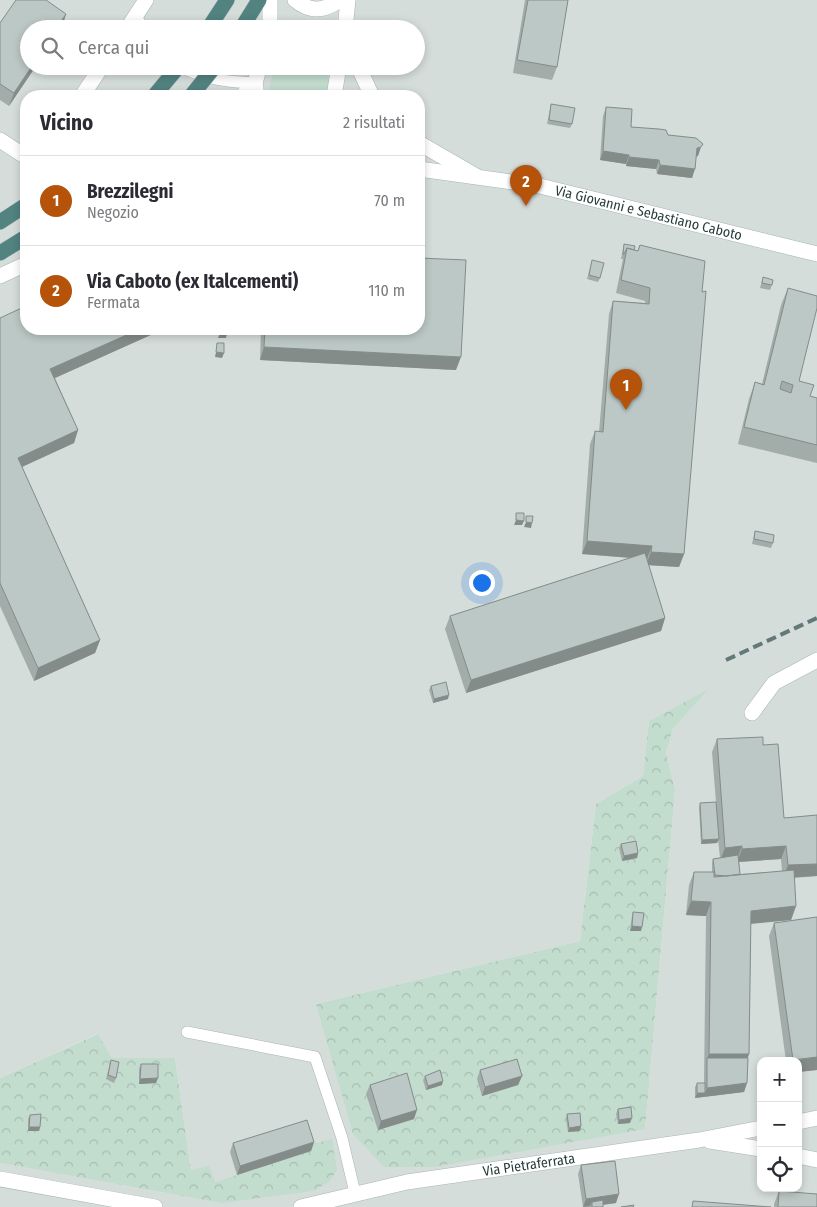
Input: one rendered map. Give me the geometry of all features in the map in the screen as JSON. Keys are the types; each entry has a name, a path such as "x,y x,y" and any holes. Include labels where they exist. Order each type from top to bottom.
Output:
{"highway":[{"path":"214,20 227,0"},
{"path":"246,20 258,0"},
{"path":"159,90 172,75"},
{"path":"196,90 207,75"},
{"path":"0,222 20,209"},
{"path":"0,253 20,241"}],"street":[{"path":"133,20 146,0"},
{"path":"270,0 270,20"},
{"path":"295,0 308,9 320,10 340,0"},
{"path":"346,20 348,0"},
{"path":"86,90 96,75"},
{"path":"256,90 258,75"},
{"path":"335,90 338,75"},
{"path":"362,75 369,90"},
{"path":"0,140 20,153"},
{"path":"425,146 476,176"},
{"name":"Via Giovanni e Sebastiano Caboto","path":"425,171 540,186 817,254"},
{"path":"0,276 20,267"},
{"path":"752,712 774,683 817,660"},
{"path":"802,1121 817,1118"},
{"name":"Via Pietraferrata","path":"300,1207 407,1182 699,1140 757,1129"},
{"path":"699,1140 757,1148"},
{"path":"802,1157 817,1160"},
{"path":"0,1179 155,1207"}],"lane":[{"path":"200,75 256,90"},
{"path":"187,1032 315,1057 342,1138 355,1193"}],"shaded area":[{"path":"0,0 817,0 817,1207 0,1207 0,1163 221,1203 311,1151 215,1182 191,1171 175,1058 112,1058 97,1034 0,1078","holes":["708,690 673,729 666,752 675,790 645,1129 316,1004 580,941 596,804 643,776 649,721"]}],"green space":[{"path":"273,75 328,75 327,90 269,90"},
{"path":"709,689 673,729 666,752 675,790 645,1129 434,1167 384,1167 353,1134 316,1004 580,941 596,804 643,776 649,721"},
{"path":"98,1034 112,1058 175,1058 191,1171 209,1165 215,1182 310,1151 309,1145 332,1139 337,1170 329,1182 313,1191 221,1203 0,1163 0,1078"}],"building":[{"path":"16,0 46,0 66,14 62,20 20,20 20,75 26,75 14,93 0,84 0,23"},
{"path":"528,0 568,0 557,67 517,60"},
{"path":"551,104 575,108 572,124 549,120"},
{"path":"606,107 632,109 631,127 666,130 668,135 696,138 703,144 697,148 695,169 660,165 659,160 629,157 629,155 603,151"},
{"path":"624,244 635,246 634,250 627,248 623,254"},
{"path":"640,245 705,261 702,292 706,291 684,554 651,552 652,546 587,541 595,431 603,432 613,301 649,304 650,288 621,280 627,248 638,251"},
{"path":"425,258 466,260 461,357 264,347 265,335 425,335"},
{"path":"592,260 604,263 600,278 589,275"},
{"path":"763,277 773,280 772,285 762,283"},
{"path":"788,288 817,296 817,308 799,381 814,385 810,396 817,398 817,445 744,427 755,382 764,385","holes":["782,381 793,385 791,393 780,389"]},
{"path":"20,309 20,335 126,335 50,369 78,430 18,458 100,640 38,668 0,583 0,318"},
{"path":"217,343 224,343 224,353 216,352"},
{"path":"516,513 524,513 524,521 516,520"},
{"path":"526,516 533,516 532,523 526,522"},
{"path":"755,531 774,535 773,543 754,539"},
{"path":"645,553 665,618 471,680 450,616"},
{"path":"446,682 449,695 434,699 431,686"},
{"path":"763,737 763,745 778,744 784,818 817,815 817,864 788,865 786,846 742,849 742,846 725,848 717,739"},
{"path":"716,802 719,839 702,840 700,803"},
{"path":"636,841 638,853 624,856 621,844"},
{"path":"738,855 740,874 715,875 713,859"},
{"path":"794,870 796,906 751,911 749,1054 709,1054 711,902 691,901 694,872 714,872 714,877"},
{"path":"633,912 644,913 642,927 632,926"},
{"path":"817,917 817,1057 802,1059 802,1057 793,1057 774,923"},
{"path":"707,1058 748,1058 747,1083 707,1088"},
{"path":"517,1059 522,1076 485,1087 480,1070"},
{"path":"111,1060 119,1062 116,1078 108,1075"},
{"path":"141,1064 158,1064 158,1078 140,1079"},
{"path":"440,1070 443,1081 428,1086 425,1076"},
{"path":"407,1073 417,1110 381,1121 370,1085"},
{"path":"697,1083 705,1083 705,1093 697,1093"},
{"path":"631,1107 632,1118 619,1120 618,1109"},
{"path":"580,1113 581,1126 569,1128 567,1114"},
{"path":"41,1114 40,1127 29,1127 30,1115"},
{"path":"307,1120 314,1142 240,1166 233,1143"},
{"path":"615,1161 619,1194 586,1199 581,1165"},
{"path":"779,1192 817,1194 817,1207 778,1207"},
{"path":"603,1200 603,1207 592,1207 592,1202"},
{"path":"693,1201 771,1207 692,1207"}],"railway":[{"path":"726,660 817,618"}],"place":[{"name":"Via Caboto (ex Italcementi)","path":"526,206"},
{"name":"Brezzilegni","path":"626,410"}]}
